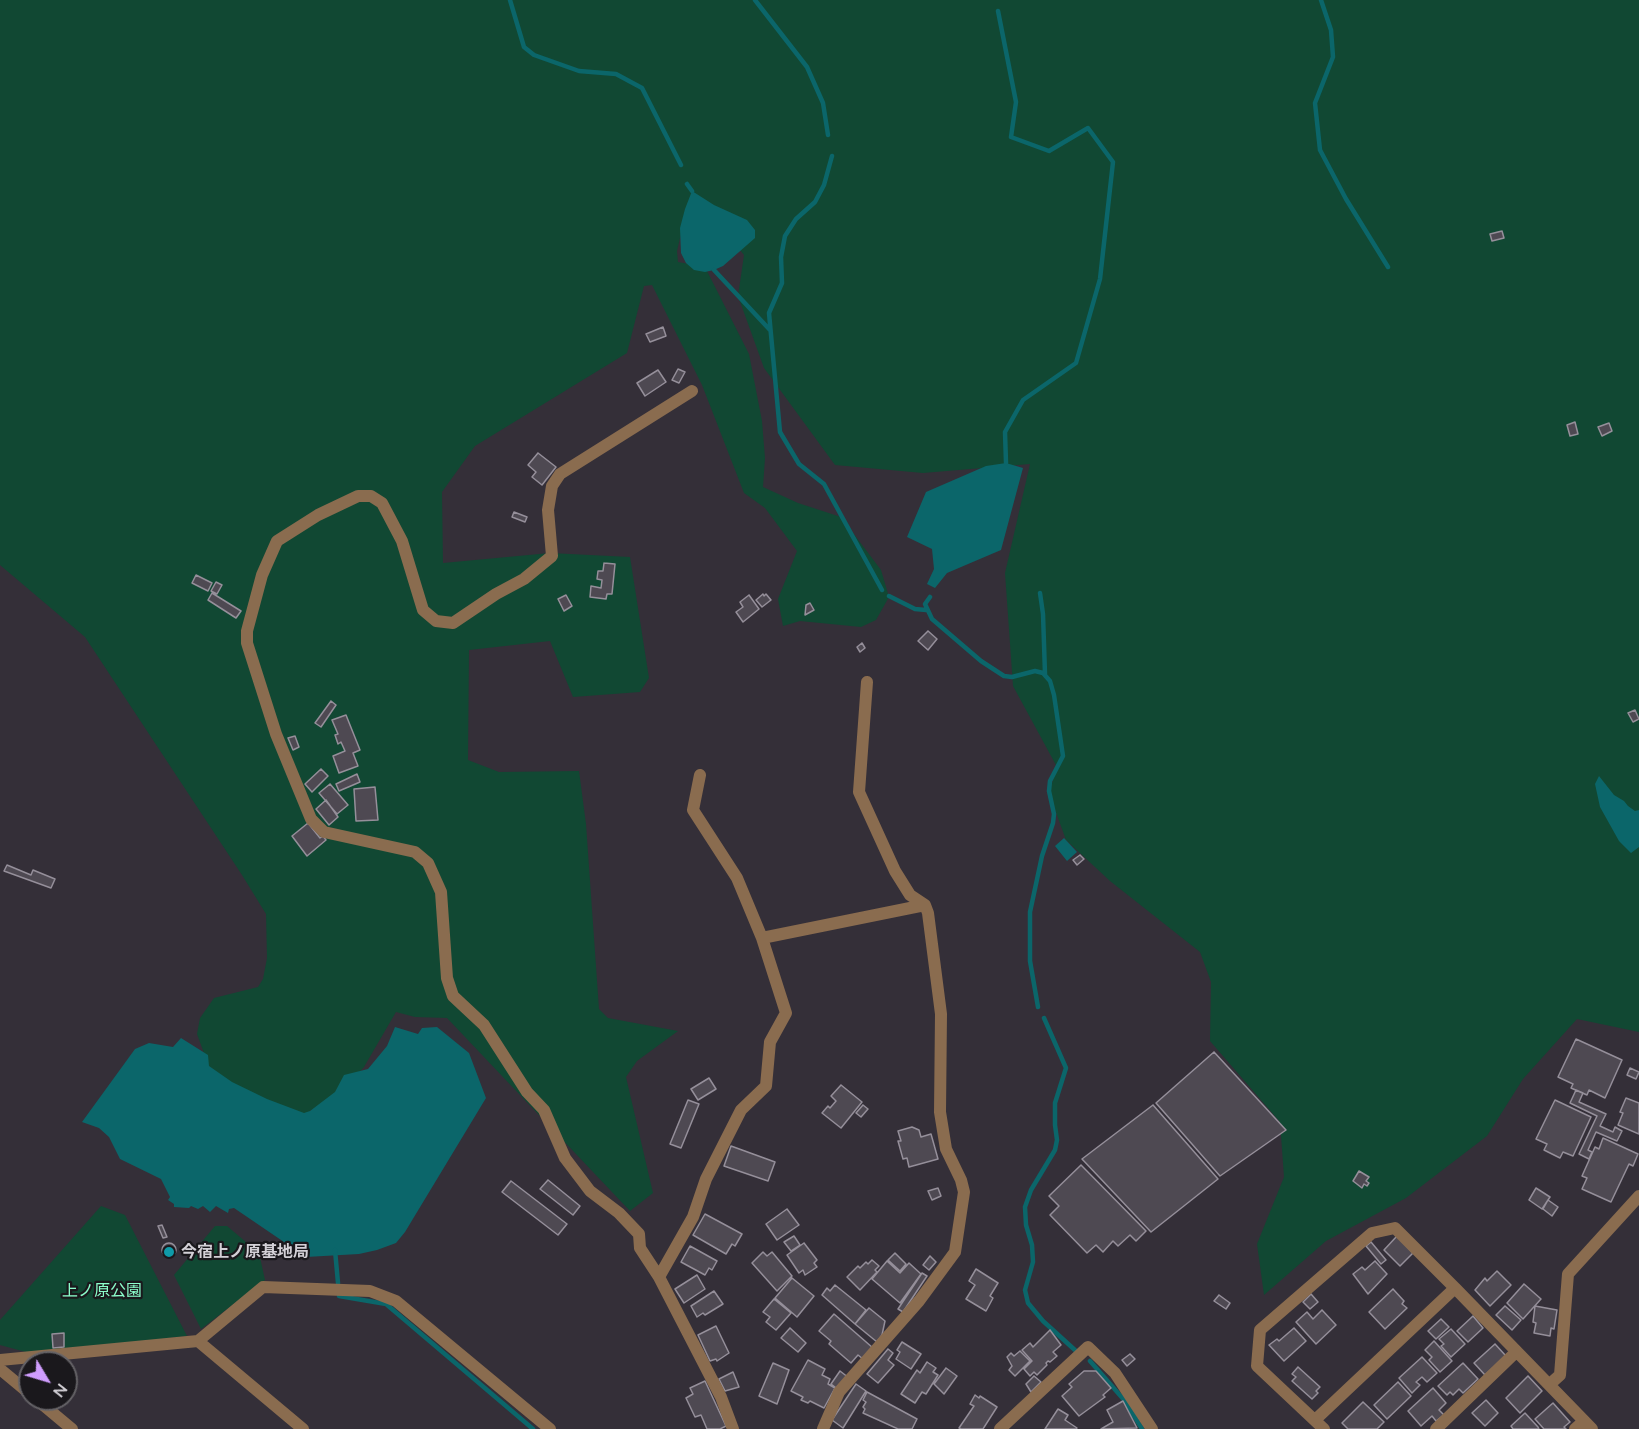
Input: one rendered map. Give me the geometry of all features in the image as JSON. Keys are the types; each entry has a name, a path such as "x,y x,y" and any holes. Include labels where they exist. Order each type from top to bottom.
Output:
{"street":[{"path":"692,391 560,474 552,486 548,510 552,556 524,579 496,594 453,623 436,621 423,610 402,542 382,503 371,496 358,496 318,515 277,541 262,575 247,631 247,643 276,735 310,819 324,832 416,852 428,862 441,892 447,978 453,996 484,1025 527,1092 544,1110 565,1158 590,1191 619,1213 639,1234 640,1248 659,1276 721,1397 733,1429"},
{"path":"823,1429 839,1392 919,1301 955,1252 964,1192 961,1180 946,1149 940,1112 941,1014 928,913 925,905 910,894 895,871 859,792 867,682"},
{"path":"659,1276 693,1217 706,1179 741,1110 766,1086 770,1042 786,1013 762,938 737,878 693,810 700,775"},
{"path":"762,938 925,905"},
{"path":"1550,1384 1560,1375 1568,1274 1639,1196"},
{"path":"1455,1288 1319,1425 1257,1366 1260,1330 1372,1233 1395,1228 1455,1288 1516,1352 1550,1384 1584,1426"},
{"path":"0,1360 198,1341 263,1287 370,1291 396,1301 550,1429"},
{"path":"198,1341 303,1429"},
{"path":"1000,1429 1088,1347 1115,1372 1152,1429"},
{"path":"1436,1429 1516,1352"},
{"path":"0,1369 18,1384"},
{"path":"50,1411 72,1429"}],"green space":[{"path":"0,0 1639,0 1639,1032 1577,1019 1523,1079 1487,1136 1406,1198 1326,1241 1264,1295 1257,1244 1284,1177 1280,1122 1210,1041 1211,982 1200,952 1110,881 1066,840 1049,793 1057,767 1013,686 1005,573 1030,464 923,473 835,465 764,368 738,296 744,255 725,232 683,225 677,251 678,262 705,267 749,354 762,421 765,458 763,487 798,503 841,517 881,570 889,597 876,620 861,627 800,621 783,626 778,599 797,551 765,508 744,493 702,385 652,285 644,286 627,353 475,446 442,492 443,563 550,553 630,557 649,678 640,692 573,697 550,641 469,650 468,760 499,772 579,771 586,824 599,1009 608,1018 678,1031 637,1061 626,1077 653,1193 630,1211 447,1018 415,1017 396,1012 364,1067 346,1087 304,1115 241,1090 209,1067 197,1034 200,1018 214,998 258,987 263,979 267,958 266,914 85,637 0,565"},
{"name":"上ノ原公園","path":"101,1206 125,1215 187,1336 59,1351 22,1351 0,1345 0,1320"},
{"path":"215,1226 227,1226 259,1253 265,1280 201,1329 174,1275"}],"water":[{"path":"692,191 714,205 747,220 755,230 755,238 723,266 705,272 694,270 686,263 681,253 680,228"},
{"path":"1006,463 1023,468 1001,550 947,573 935,588 927,584 934,569 932,549 907,537 926,492 986,466"},
{"path":"1599,776 1614,795 1635,811 1639,810 1639,847 1631,853 1619,841 1600,807 1595,784"},
{"path":"1064,838 1077,852 1067,861 1055,846"},
{"path":"395,1027 418,1034 422,1028 437,1027 469,1053 486,1098 405,1232 396,1243 377,1250 359,1254 306,1257 234,1208 229,1209 228,1213 216,1206 210,1212 203,1206 198,1209 191,1206 189,1208 174,1207 174,1204 168,1200 170,1197 161,1179 120,1159 109,1137 99,1128 82,1122 135,1049 149,1043 173,1047 181,1038 208,1055 209,1066 232,1082 304,1113 335,1092 344,1075 368,1069 387,1046"}],"building":[{"path":"1502,231 1504,238 1492,241 1490,234"},
{"path":"663,327 666,336 650,342 646,334"},
{"path":"678,369 685,372 679,383 672,380"},
{"path":"658,370 666,382 645,396 637,383"},
{"path":"1575,422 1578,434 1570,436 1567,425"},
{"path":"1609,423 1612,431 1602,436 1598,427"},
{"path":"538,453 556,467 542,485 532,477 536,472 528,465"},
{"path":"514,512 527,517 525,522 512,517"},
{"path":"604,563 615,564 612,594 607,594 606,599 590,597 591,586 601,588 602,580 597,579 598,571 603,571"},
{"path":"196,575 212,583 208,591 192,583"},
{"path":"216,582 222,585 217,594 211,591"},
{"path":"212,593 241,611 236,618 208,600"},
{"path":"763,594 771,600 762,607 756,600"},
{"path":"566,595 572,606 564,611 558,599"},
{"path":"749,595 759,609 743,622 736,612 743,607 740,602"},
{"path":"810,603 814,610 805,615 806,605"},
{"path":"928,631 937,639 928,650 918,641"},
{"path":"862,643 865,648 860,652 857,647"},
{"path":"331,701 336,705 321,727 315,723"},
{"path":"1635,710 1639,719 1633,722 1628,713"},
{"path":"346,715 360,750 353,753 358,766 339,773 333,756 345,751 341,742 338,744 335,735 338,734 332,720"},
{"path":"295,736 299,747 293,750 288,738"},
{"path":"321,769 328,776 312,792 305,784"},
{"path":"357,774 360,782 339,791 336,784"},
{"path":"330,784 348,805 337,814 319,793"},
{"path":"375,787 378,820 356,821 354,789"},
{"path":"326,800 338,817 329,825 316,809"},
{"path":"308,823 320,838 323,836 326,840 307,856 292,836"},
{"path":"1080,855 1084,859 1077,865 1073,860"},
{"path":"7,865 31,875 33,870 55,879 51,888 4,871"},
{"path":"1576,1039 1622,1060 1605,1098 1589,1090 1587,1095 1571,1088 1573,1084 1558,1077"},
{"path":"1214,1052 1286,1130 1220,1176 1156,1103"},
{"path":"1630,1068 1639,1072 1636,1079 1627,1075"},
{"path":"709,1078 716,1089 698,1100 691,1089"},
{"path":"841,1085 862,1102 841,1128 822,1113 836,1101 831,1096"},
{"path":"1576,1090 1583,1093 1579,1102 1606,1114 1600,1126 1613,1132 1615,1127 1622,1131 1617,1141 1596,1132 1588,1150 1592,1152 1589,1159 1579,1154 1597,1116 1570,1103"},
{"path":"1626,1098 1639,1103 1639,1134 1618,1125"},
{"path":"688,1100 699,1104 681,1148 670,1144"},
{"path":"1555,1100 1591,1117 1573,1156 1563,1152 1560,1158 1544,1150 1547,1144 1536,1139"},
{"path":"863,1105 868,1109 861,1117 856,1113"},
{"path":"1153,1105 1218,1179 1151,1232 1082,1159"},
{"path":"912,1127 919,1130 921,1137 931,1134 938,1159 909,1167 907,1158 903,1159 898,1131"},
{"path":"1603,1138 1638,1154 1633,1166 1629,1164 1611,1202 1582,1189 1587,1178 1582,1176 1595,1147 1599,1149"},
{"path":"731,1146 775,1162 768,1181 724,1166"},
{"path":"1081,1165 1146,1231 1136,1241 1130,1235 1118,1246 1113,1241 1103,1252 1096,1245 1087,1253 1050,1215 1059,1206 1049,1196"},
{"path":"1359,1171 1369,1177 1366,1181 1369,1183 1367,1186 1364,1184 1362,1188 1353,1181"},
{"path":"548,1180 580,1206 573,1215 540,1189"},
{"path":"511,1181 567,1224 558,1235 502,1192"},
{"path":"938,1188 941,1196 932,1200 928,1191"},
{"path":"1536,1188 1550,1197 1542,1209 1529,1200"},
{"path":"1548,1200 1558,1207 1552,1216 1543,1209"},
{"path":"787,1209 799,1225 777,1240 766,1224"},
{"path":"705,1214 742,1234 735,1246 732,1244 726,1254 693,1235"},
{"path":"162,1225 167,1237 163,1238 158,1226"},
{"path":"794,1236 800,1245 791,1251 784,1242"},
{"path":"1397,1236 1413,1253 1400,1266 1384,1250"},
{"path":"1371,1242 1386,1260 1381,1264 1366,1246"},
{"name":"今宿上ノ原基地局","path":"166,1243 172,1243 176,1250 172,1257 166,1257 162,1253 162,1247"},
{"path":"804,1243 817,1260 814,1263 817,1267 805,1275 803,1270 799,1273 787,1255"},
{"path":"690,1246 717,1261 712,1270 709,1268 705,1275 681,1262"},
{"path":"763,1252 767,1256 772,1252 792,1276 777,1291 752,1263"},
{"path":"895,1253 906,1264 900,1271 888,1260"},
{"path":"930,1256 936,1262 929,1270 923,1265"},
{"path":"872,1260 879,1266 875,1270 877,1272 860,1290 847,1277 858,1266 860,1268"},
{"path":"887,1261 900,1273 909,1263 921,1274 900,1303 872,1279"},
{"path":"1375,1261 1387,1274 1368,1294 1353,1274 1362,1267 1365,1270"},
{"path":"976,1269 998,1283 990,1296 993,1298 986,1311 966,1299 975,1285 969,1281"},
{"path":"1497,1271 1511,1285 1490,1306 1475,1290 1485,1278 1487,1281"},
{"path":"922,1273 927,1276 903,1312 898,1309"},
{"path":"697,1275 705,1289 684,1303 675,1289"},
{"path":"792,1278 814,1296 797,1317 775,1298"},
{"path":"1524,1284 1541,1299 1523,1319 1507,1303"},
{"path":"835,1285 866,1310 855,1324 822,1295 827,1288 830,1291"},
{"path":"1393,1289 1407,1308 1385,1329 1369,1312"},
{"path":"714,1291 723,1304 697,1317 691,1306"},
{"path":"1311,1294 1318,1302 1310,1309 1303,1302"},
{"path":"1219,1295 1230,1303 1226,1309 1214,1301"},
{"path":"774,1299 791,1313 776,1330 766,1322 770,1317 763,1312"},
{"path":"1505,1306 1521,1320 1512,1330 1496,1315"},
{"path":"1535,1306 1557,1310 1554,1329 1551,1328 1550,1336 1534,1333"},
{"path":"869,1308 885,1321 882,1335 877,1342 855,1324"},
{"path":"1322,1310 1336,1325 1316,1344 1296,1322 1307,1312 1313,1319"},
{"path":"834,1314 873,1348 863,1359 858,1355 851,1363 829,1344 831,1341 819,1331"},
{"path":"1473,1316 1483,1328 1468,1342 1457,1331"},
{"path":"1441,1319 1449,1327 1436,1339 1428,1331"},
{"path":"716,1326 729,1353 717,1361 716,1359 710,1361 698,1335"},
{"path":"790,1328 806,1343 798,1352 781,1338"},
{"path":"1294,1328 1306,1341 1284,1361 1269,1345 1277,1339 1279,1341"},
{"path":"1451,1329 1465,1344 1451,1357 1441,1346 1444,1344 1439,1339"},
{"path":"1050,1330 1061,1345 1053,1352 1057,1356 1050,1362 1048,1361 1037,1375 1034,1372 1030,1376 1024,1369 1032,1361 1022,1350 1030,1343 1033,1347"},
{"path":"64,1333 64,1347 53,1348 52,1334"},
{"path":"1434,1341 1452,1361 1440,1372 1429,1360 1432,1357 1425,1350"},
{"path":"902,1342 921,1354 911,1369 896,1359 900,1352 897,1350"},
{"path":"1495,1344 1506,1356 1485,1375 1474,1363"},
{"path":"888,1349 893,1353 888,1360 894,1365 878,1383 867,1374"},
{"path":"1020,1351 1030,1361 1015,1376 1009,1370 1012,1366 1007,1357 1011,1353 1014,1356"},
{"path":"1130,1354 1135,1359 1127,1366 1122,1360"},
{"path":"1422,1357 1437,1373 1427,1382 1422,1377 1416,1382 1420,1385 1412,1393 1399,1378"},
{"path":"808,1360 825,1369 822,1375 830,1379 828,1384 835,1388 824,1408 810,1401 808,1403 801,1400 803,1397 791,1391"},
{"path":"927,1362 936,1368 933,1372 938,1375 926,1394 922,1392 915,1403 901,1394 917,1370 920,1373"},
{"path":"773,1363 789,1370 777,1404 759,1396"},
{"path":"1463,1363 1478,1379 1463,1393 1459,1389 1453,1395 1450,1392 1447,1395 1438,1386"},
{"path":"1298,1367 1320,1387 1312,1399 1292,1381 1296,1377 1292,1374"},
{"path":"946,1368 957,1376 944,1394 934,1384"},
{"path":"840,1371 849,1378 840,1391 831,1384"},
{"path":"1084,1371 1096,1371 1111,1388 1103,1395 1105,1397 1079,1416 1062,1396 1072,1387 1069,1384"},
{"path":"733,1372 739,1387 725,1391 719,1379"},
{"path":"1034,1376 1041,1382 1031,1392 1026,1384"},
{"path":"1528,1376 1542,1391 1520,1413 1506,1398"},
{"path":"705,1381 726,1426 720,1429 707,1429 701,1415 695,1417 686,1398 693,1394 690,1388"},
{"path":"1398,1382 1411,1396 1387,1419 1374,1405"},
{"path":"856,1384 866,1391 843,1428 832,1420"},
{"path":"1433,1388 1446,1403 1439,1410 1444,1415 1436,1421 1432,1416 1421,1426 1408,1411"},
{"path":"867,1392 917,1419 912,1429 898,1429 863,1413 866,1402 863,1400"},
{"path":"975,1395 997,1407 983,1429 961,1429 959,1428 974,1406 970,1404"},
{"path":"1486,1400 1498,1413 1485,1426 1472,1413"},
{"path":"1123,1401 1137,1428 1101,1429 1113,1422 1107,1410"},
{"path":"1363,1402 1384,1422 1377,1429 1348,1429 1342,1423"},
{"path":"1553,1403 1570,1422 1564,1427 1566,1429 1544,1429 1535,1419"},
{"path":"1058,1409 1068,1415 1065,1420 1076,1429 1045,1429"},
{"path":"1525,1413 1539,1429 1513,1429 1511,1426"}],"waterway":[{"path":"510,0 524,47 534,55 579,71 616,74 642,88 681,165"},
{"path":"755,0 807,67 823,103 828,135"},
{"path":"1321,0 1331,30 1333,57 1315,103 1320,150 1346,199 1388,267"},
{"path":"998,11 1016,102 1011,137 1049,151 1088,128 1113,162 1100,279 1076,363 1023,400 1005,432 1006,463"},
{"path":"832,156 824,185 815,202 796,219 785,236 781,257 782,283 769,313 780,432 799,464 824,484 882,590"},
{"path":"687,184 692,191"},
{"path":"714,270 770,330"},
{"path":"1040,593 1045,674"},
{"path":"889,596 915,609 926,610"},
{"path":"930,597 925,604 932,619 981,661 1004,676 1012,677 1035,671 1043,673 1050,681 1054,695 1063,756 1050,781 1053,823 1042,856 1030,912 1030,961 1038,1007"},
{"path":"1044,1018 1066,1068 1055,1103 1057,1140 1055,1150 1031,1190 1025,1207 1033,1262 1025,1290 1028,1303 1043,1321 1076,1351"},
{"path":"335,1250 338,1283"},
{"path":"339,1296 386,1304 533,1429"},
{"path":"1090,1361 1125,1401 1142,1429"}],"place":[{"name":"今宿上ノ原基地局","path":"169,1252"}]}
